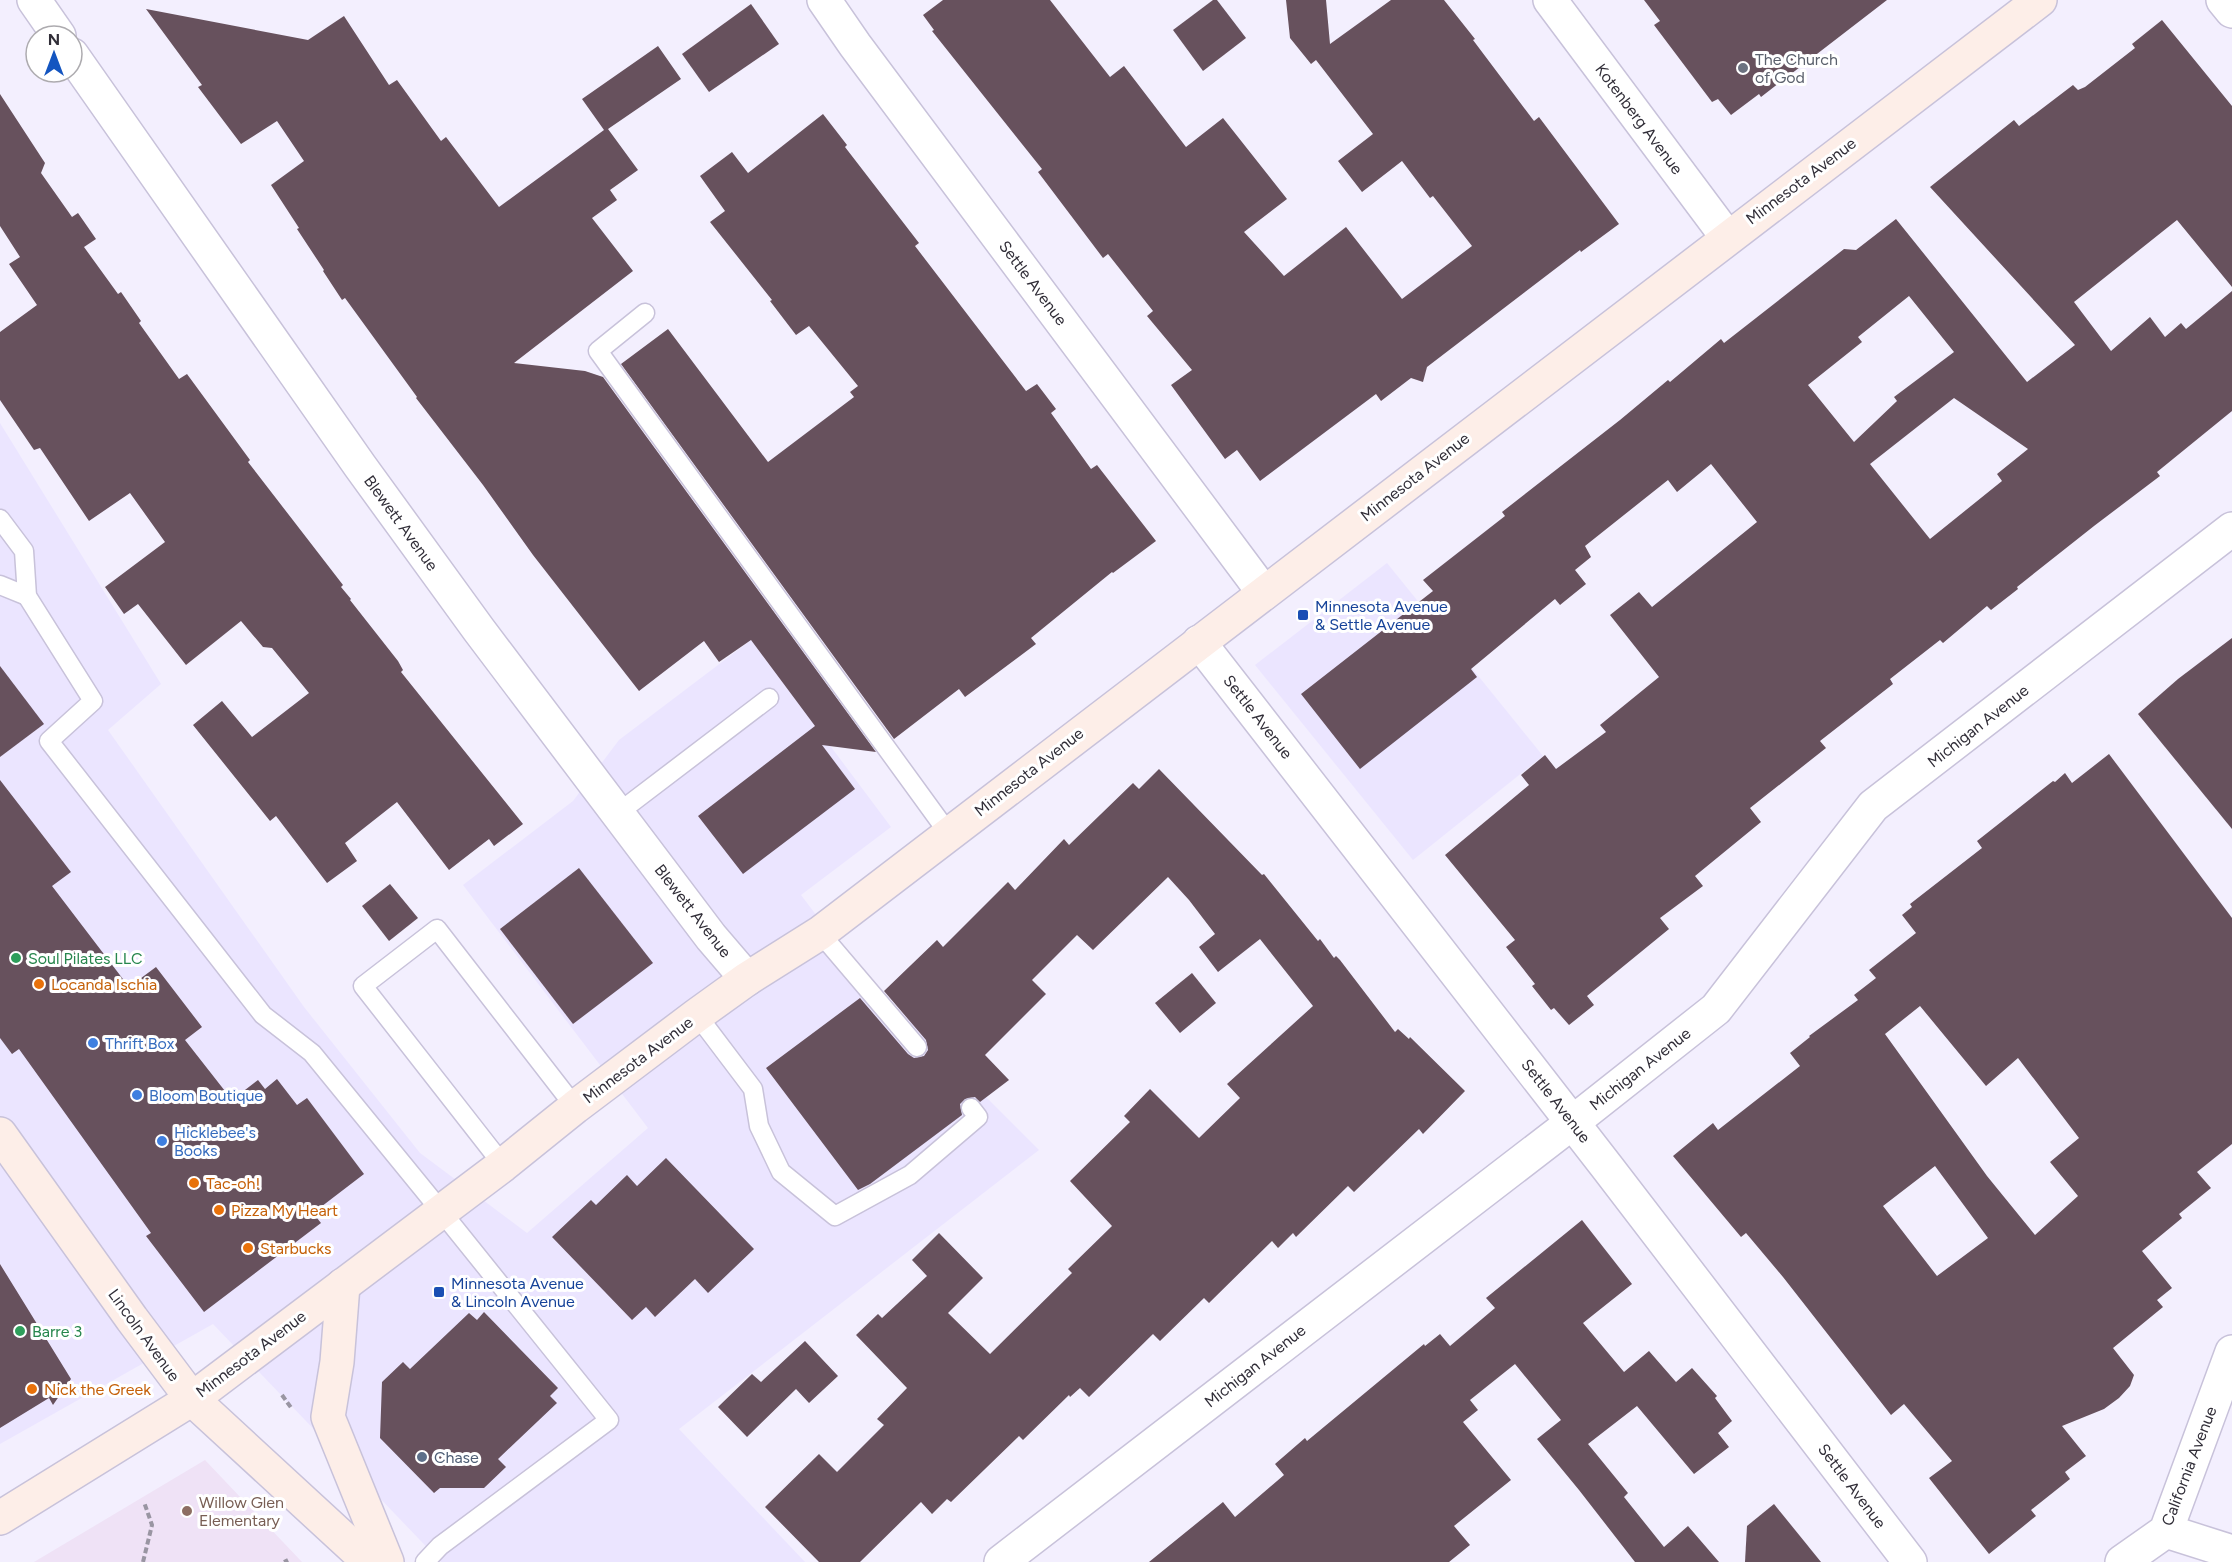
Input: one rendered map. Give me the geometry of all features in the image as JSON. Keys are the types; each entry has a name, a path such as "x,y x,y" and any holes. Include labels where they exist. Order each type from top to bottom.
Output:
{"main road":[{"name":"Minnesota Avenue","path":"0,1518 192,1399 503,1165 575,1107 697,1015 747,979 820,933 1727,237 2040,0"},
{"name":"Lincoln Avenue","path":"0,1134 192,1399 369,1562"},
{"path":"343,1285 337,1362 328,1417 387,1562"}],"street":[{"path":"34,0 51,24"},
{"name":"Settle Avenue","path":"824,0 855,45 1264,593"},
{"name":"Kotenberg Avenue","path":"1550,0 1727,237"},
{"path":"2223,0 2232,11"},
{"name":"Blewett Avenue","path":"84,72 360,466 479,630 711,938 747,979"},
{"name":"Michigan Avenue","path":"1001,1562 1573,1122 1716,1009 1874,806 2232,530"},
{"name":"Settle Avenue","path":"1199,642 1573,1122 1910,1562"},
{"name":"California Avenue","path":"2122,1562 2166,1531 2232,1352"},
{"path":"2166,1531 2232,1552"},
{"path":"2166,1531 2192,1562"}],"lane":[{"path":"645,313 598,351 949,834"},
{"path":"0,519 24,551 27,596 93,701 49,741 263,1015 312,1053 609,1420 440,1546 425,1562"},
{"path":"0,585 27,596"},
{"path":"618,813 769,698"},
{"path":"503,1165 363,986 437,929 575,1107"},
{"path":"820,933 917,1047"},
{"path":"697,1015 753,1089 759,1126 781,1172 835,1216 910,1175 978,1117 971,1108"}],"path":[{"path":"282,1395 298,1417"},
{"path":"143,1562 152,1525 144,1502"}],"shaded area":[{"path":"0,423 161,684 108,730 304,1007 420,1153 527,1233 648,1128 463,885 573,801 619,740 751,640 891,827 801,895 854,965 1039,1150 679,1429 805,1562 441,1562 213,1324 0,1444"},
{"path":"1387,563 1543,756 1413,860 1255,665"},
{"name":"Willow Glen Elementary","path":"205,1460 302,1562 34,1562"}],"building":[{"path":"943,0 1050,0 1110,77 1124,66 1186,147 1223,118 1287,199 1244,232 1284,276 1346,227 1402,299 1472,246 1433,196 1430,198 1402,161 1362,192 1338,161 1373,134 1316,60 1311,64 1290,38 1286,0 1326,0 1330,44 1391,0 1444,0 1534,121 1539,117 1619,224 1581,252 1580,250 1427,367 1423,382 1411,378 1381,401 1376,394 1260,481 1237,450 1225,459 1171,385 1192,370 1147,316 1153,311 1108,254 1103,258 1038,172 1042,169 932,31 934,30 923,15"},
{"path":"1213,0 1217,0 1246,38 1203,71 1173,30"},
{"name":"The Church of God","path":"1644,0 1887,0 1761,97 1759,94 1731,115 1718,99 1712,102 1654,25 1660,21"},
{"path":"751,4 779,44 709,92 682,54"},
{"path":"146,9 308,40 344,16 389,85 397,80 441,141 446,137 499,207 604,130 582,99 658,46 681,79 608,129 638,170 610,190 617,200 592,218 633,271 514,363 585,371 603,377 876,752 822,745 855,789 743,874 698,816 815,726 751,640 719,662 704,641 639,691 533,555 345,298 342,300 323,271 271,185 304,161 277,121 241,144 198,87 202,85"},
{"path":"2162,20 2232,106 2232,287 2177,220 2074,302 2111,351 2150,317 2165,337 2181,323 2186,329 2232,291 2232,411 2157,472 2160,476 2017,587 2018,589 1991,610 1987,606 1943,643 1940,640 1890,679 1893,684 1820,741 1826,748 1750,808 1761,822 1695,876 1703,886 1660,918 1669,929 1587,996 1594,1005 1569,1025 1554,1008 1551,1010 1532,986 1535,984 1506,947 1515,940 1445,855 1529,785 1521,775 1545,755 1556,769 1606,732 1600,725 1659,677 1610,615 1639,592 1652,607 1757,522 1711,464 1677,492 1668,480 1585,546 1591,557 1575,570 1586,584 1560,605 1555,599 1471,669 1477,677 1360,769 1301,694 1433,591 1423,580 1505,516 1502,512 1668,380 1670,382 1721,339 1724,343 1844,249 1856,250 1896,219 2027,382 2075,345 1930,187 2014,120 2019,126 2073,85 2078,90 2085,87 2135,48 2132,44","holes":["1909,296 1954,352 1894,397 1897,401 1854,442 1808,385 1862,342 1858,337","1954,398 2028,449 1997,474 2002,481 1930,539 1870,464"]},
{"path":"0,94 45,163 41,173 72,217 78,213 96,239 84,247 118,294 121,292 141,321 139,323 179,379 187,374 250,460 248,462 343,585 341,587 350,600 398,661 403,670 401,672 523,824 494,846 489,839 449,870 397,802 345,843 357,861 327,883 276,816 270,821 193,725 222,701 252,737 309,693 272,648 263,647 241,621 186,665 138,604 124,614 105,587 165,542 130,493 89,521 40,448 34,450 0,400 0,332 37,305 9,264 20,257 0,226"},
{"path":"823,114 847,145 845,147 919,243 915,246 1026,391 1037,384 1056,409 1051,413 1091,469 1097,465 1156,541 1112,572 1031,638 1036,644 965,697 959,689 894,739 621,364 668,329 768,462 854,397 850,392 858,386 809,326 796,335 770,301 772,300 710,222 725,211 700,176 732,152 748,173"},
{"path":"2232,638 2232,829 2138,714 2178,679"},
{"path":"0,666 44,724 0,757"},
{"path":"2109,754 2232,918 2232,1144 2197,1172 2211,1188 2179,1214 2182,1218 2142,1251 2172,1288 2157,1300 2163,1307 2113,1348 2134,1375 2130,1386 2104,1409 2062,1426 2086,1456 2065,1472 2070,1479 2031,1510 2036,1516 1989,1554 1929,1478 1952,1461 1904,1404 1891,1415 1746,1233 1741,1237 1673,1156 1713,1123 1718,1130 1800,1066 1790,1053 1858,1000 1854,995 1876,978 1869,970 1916,933 1902,915 1912,907 1910,904 1982,848 1977,841 2065,773 2072,783","holes":["1920,1006 1986,1086 2018,1058 2079,1138 2050,1162 2078,1196 2035,1235 1987,1176 1885,1034","1935,1166 1988,1238 1937,1276 1883,1206"]},
{"path":"1159,769 1262,875 1264,874 1318,941 1320,939 1334,958 1336,956 1340,960 1395,1032 1398,1029 1409,1039 1410,1037 1465,1091 1423,1134 1419,1129 1354,1192 1348,1186 1296,1237 1293,1233 1278,1248 1272,1241 1209,1303 1204,1298 1160,1341 1153,1334 1089,1397 1080,1388 1070,1397 1069,1395 1023,1440 1019,1436 951,1502 947,1499 932,1514 921,1502 860,1562 819,1562 765,1507 819,1454 837,1472 884,1425 877,1419 907,1388 856,1335 878,1314 882,1318 927,1276 912,1260 939,1233 983,1278 948,1313 990,1354 1072,1273 1068,1269 1112,1226 1070,1181 1130,1122 1124,1116 1150,1089 1199,1138 1240,1098 1227,1084 1313,1006 1260,939 1218,972 1199,947 1215,934 1168,877 1093,950 1077,935 1032,980 1046,994 985,1055 1009,1080 980,1102 975,1097 965,1099 960,1104 962,1115 870,1184 858,1190 766,1068 860,998 908,1054 914,1058 924,1056 928,1050 926,1040 884,991 937,940 943,947 1008,882 1015,890 1064,839 1069,845 1133,783 1139,789"},
{"path":"0,780 71,872 52,886 129,987 156,967 202,1027 185,1040 232,1100 258,1080 265,1089 277,1079 297,1105 307,1098 364,1174 313,1213 321,1223 204,1312 146,1236 151,1233 19,1049 12,1054 0,1038"},
{"path":"579,868 653,963 573,1024 500,929"},
{"path":"390,884 418,918 389,941 362,906"},
{"path":"1192,973 1216,1003 1180,1033 1155,1003"},
{"path":"666,1158 754,1249 708,1293 695,1279 655,1317 646,1307 632,1320 552,1237 591,1200 596,1205 627,1175 637,1186"},
{"path":"1582,1220 1632,1284 1583,1323 1624,1372 1649,1351 1676,1382 1692,1368 1717,1396 1715,1398 1732,1421 1718,1433 1729,1447 1694,1474 1637,1406 1588,1444 1628,1493 1624,1497 1664,1547 1688,1526 1719,1562 1635,1562 1537,1439 1561,1420 1515,1364 1470,1400 1478,1410 1463,1422 1511,1480 1454,1526 1470,1545 1449,1562 1149,1562 1223,1502 1235,1517 1284,1475 1275,1464 1305,1438 1307,1441 1424,1344 1425,1346 1440,1334 1450,1346 1495,1308 1486,1298"},
{"path":"0,1264 71,1379 53,1405 49,1398 0,1428"},
{"path":"484,1312 558,1388 550,1396 557,1403 498,1459 506,1467 484,1488 440,1488 434,1493 380,1438 382,1382 403,1362 410,1369 469,1313 477,1320"},
{"path":"805,1341 838,1376 809,1403 796,1389 747,1437 718,1407 752,1374 761,1382"},
{"path":"1774,1504 1821,1562 1745,1562 1747,1526"}],"place":[{"name":"The Church of God","path":"1743,68"},
{"name":"Minnesota Avenue & Settle Avenue","path":"1303,615"},
{"name":"Soul Pilates LLC","path":"16,958"},
{"name":"Locanda Ischia","path":"39,984"},
{"name":"Thrift Box","path":"93,1043"},
{"name":"Bloom Boutique","path":"137,1095"},
{"name":"Hicklebee's Books","path":"162,1141"},
{"name":"Tac-oh!","path":"194,1183"},
{"name":"Pizza My Heart","path":"219,1210"},
{"name":"Starbucks","path":"248,1248"},
{"name":"Minnesota Avenue & Lincoln Avenue","path":"439,1292"},
{"name":"Barre 3","path":"20,1331"},
{"name":"Nick the Greek","path":"32,1389"},
{"name":"Chase","path":"422,1457"},
{"name":"Willow Glen Elementary","path":"187,1511"}]}
